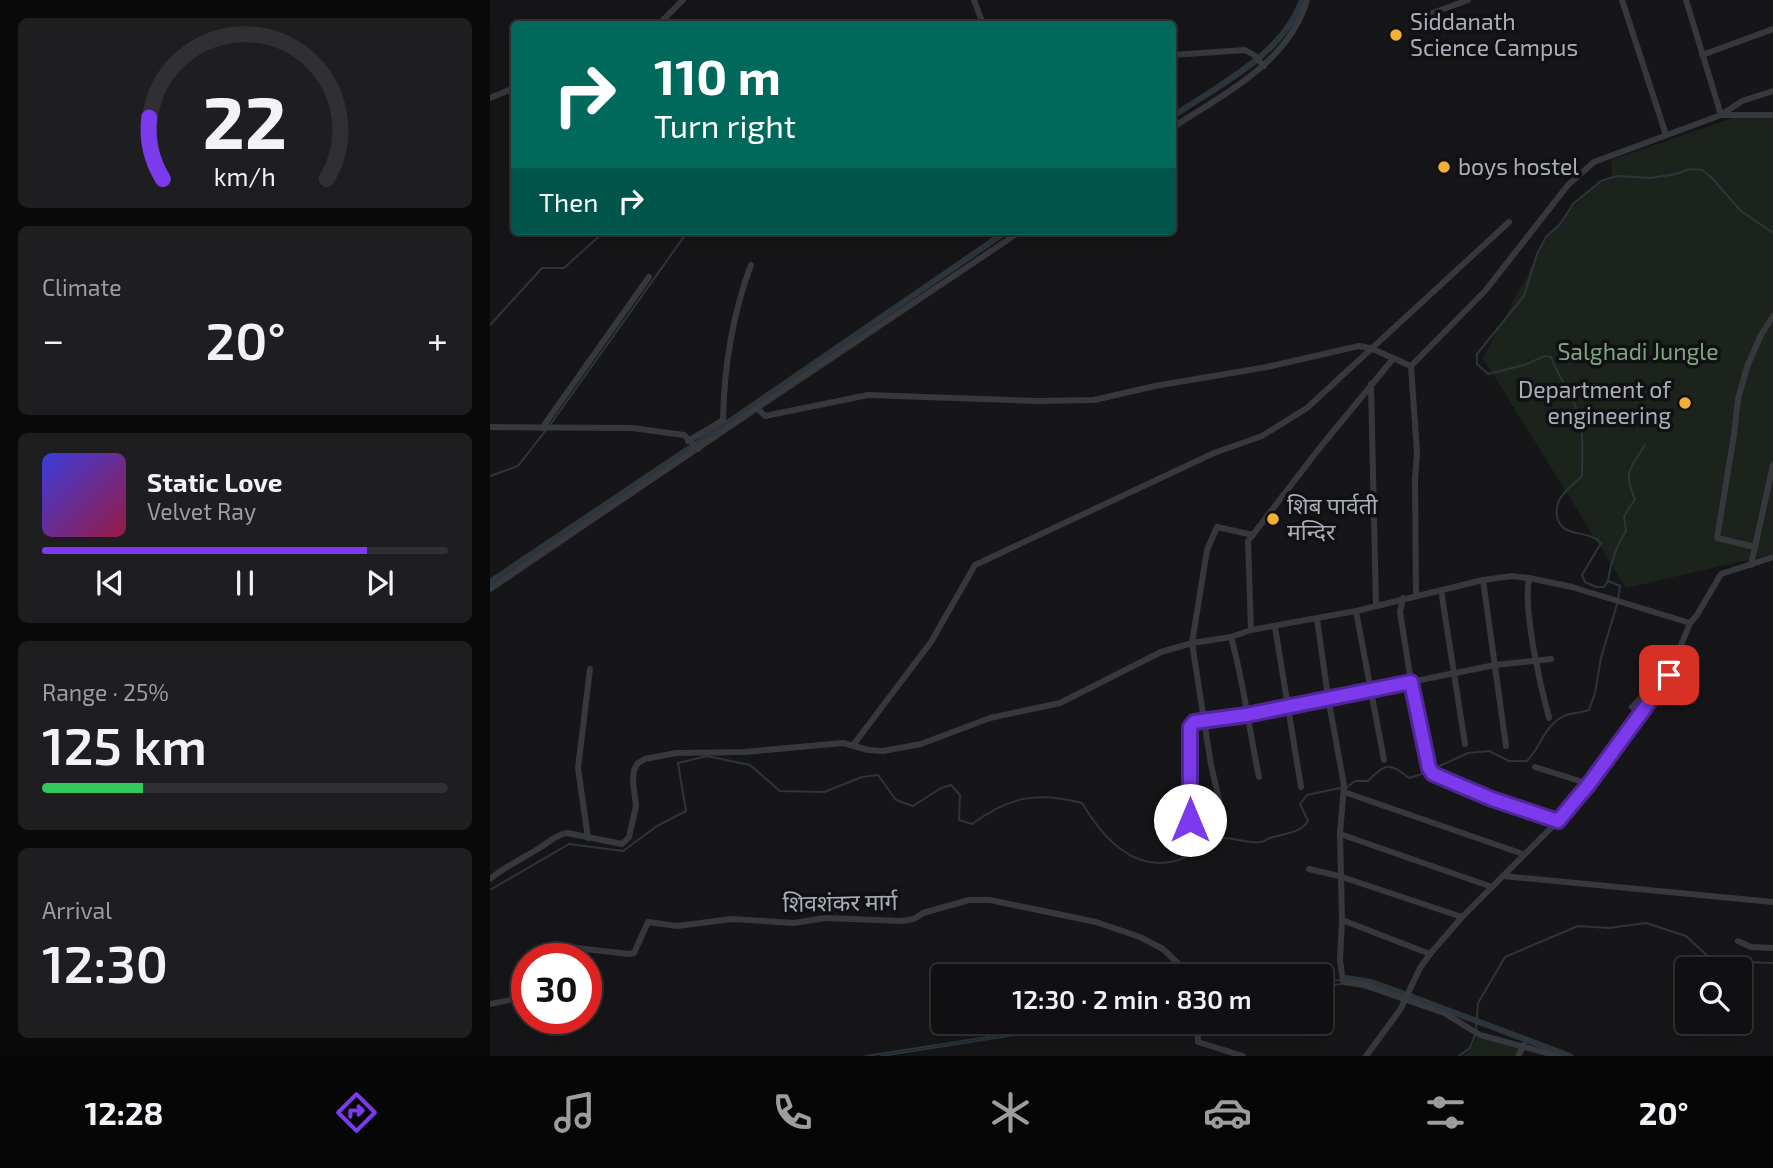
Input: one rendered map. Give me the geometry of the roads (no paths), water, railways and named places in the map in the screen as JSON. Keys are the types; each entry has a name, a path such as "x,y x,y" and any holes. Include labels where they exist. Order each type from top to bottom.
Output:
{"street":[{"path":"662,21 683,0"},
{"path":"975,0 982,21"},
{"path":"1176,125 1260,62 1293,33 1307,0"},
{"path":"1414,20 1468,0"},
{"path":"1622,0 1666,135"},
{"path":"1686,0 1721,115"},
{"path":"1702,55 1773,29"},
{"path":"1176,55 1245,50 1260,62"},
{"path":"490,98 511,89"},
{"path":"1416,595 1417,453 1411,366 1485,291 1568,185 1594,162 1721,115 1742,102 1773,90"},
{"path":"1721,115 1773,115"},
{"path":"854,744 931,642 975,565 1214,453 1262,436 1307,408 1509,222"},
{"path":"693,445 757,408 1015,235"},
{"path":"490,589 693,445 723,420 726,370 739,305 751,265"},
{"path":"547,428 649,277"},
{"path":"1755,547 1717,538 1738,398 1747,367 1773,316"},
{"path":"757,408 765,416 868,395 1037,401 1094,400 1155,386 1267,367 1359,346 1411,366"},
{"path":"1251,630 1248,541 1392,360"},
{"path":"1371,384 1376,606"},
{"path":"490,427 632,428 684,435 693,445"},
{"path":"1751,565 1773,466"},
{"path":"1220,804 1211,765 1192,643 1207,550 1217,527 1252,535"},
{"path":"1366,1056 1390,1026 1430,954 1462,917 1558,821 1654,696 1669,675 1690,623 1721,574 1773,557"},
{"path":"490,879 506,866 540,848 559,834 567,833 622,844 629,837 636,806 634,770 645,759 676,753 744,752 843,743 883,751 920,744 990,718 1060,703 1161,652 1251,630 1356,611 1483,580 1512,576 1529,578 1572,587 1690,623"},
{"path":"1529,578 1527,597 1549,718"},
{"path":"1483,580 1506,746"},
{"path":"1441,590 1465,744"},
{"path":"1403,598 1400,612 1411,682 1431,771 1492,799 1558,821"},
{"path":"1356,611 1384,760"},
{"path":"1317,619 1344,788 1339,834 1342,920 1340,960 1344,983 1364,985 1444,1013 1477,1033 1558,1056"},
{"path":"1275,626 1301,787"},
{"path":"1231,637 1241,672 1246,715 1259,777"},
{"path":"1190,820 1190,727 1194,722 1246,715 1495,665 1551,659"},
{"path":"588,838 578,768 590,669"},
{"path":"1632,707 1647,691 1654,696"},
{"path":"1535,767 1589,784"},
{"path":"1344,788 1523,854"},
{"path":"1339,834 1492,887"},
{"path":"1309,869 1339,876 1462,917"},
{"path":"1503,876 1773,902"},
{"name":"शिवशंकर मार्ग","path":"602,951 634,953 648,922 677,926 732,919 794,923 825,918 901,920 914,919 923,913 969,900 990,900 1096,922 1153,942 1178,964"},
{"path":"1342,920 1430,954"},
{"path":"1738,941 1751,947 1773,948"},
{"path":"490,1004 511,1000"},
{"path":"1198,1034 1198,1042 1243,1056"},
{"path":"1518,1056 1524,1045"}],"waterway":[{"path":"1176,114 1265,53 1293,20 1302,0"},
{"path":"1618,599 1620,586 1608,581 1604,587 1596,587 1585,582 1582,575 1601,543 1590,536 1564,528 1557,516 1560,498 1582,476 1582,439 1578,411 1551,357 1545,356 1524,365 1488,374 1477,364 1477,354 1524,296 1537,254 1546,237 1560,224 1574,203 1601,181 1617,176 1651,178 1690,169 1702,170 1741,211 1773,233"},
{"path":"490,325 542,268 564,268 601,235"},
{"path":"550,425 685,235"},
{"path":"490,582 1001,235"},
{"path":"490,476 518,466 546,430"},
{"path":"1608,580 1614,554 1626,531 1624,516 1635,499 1629,482 1630,470 1645,445"},
{"path":"1433,769 1468,753 1489,751 1509,761 1527,761 1556,721 1589,710 1617,604"},
{"path":"490,890 569,844 623,851 657,826 686,811 678,763 707,756 750,765 780,791 824,792 862,777 878,775 896,800 913,806 941,788 951,785 960,795 959,820 972,824 1011,802 1037,797 1066,799 1082,803 1099,828 1120,848 1132,856 1159,863 1181,859 1217,839 1261,842 1296,831 1308,821 1300,804 1307,795 1340,788"},
{"path":"1346,788 1355,781 1368,781 1388,767 1397,769 1409,778 1428,772"},
{"path":"1476,1029 1478,1003 1505,957 1578,926 1609,928 1646,923 1686,936 1713,961 1773,963"},
{"path":"1346,978 1371,982 1402,993"},
{"path":"1333,981 1340,980"},
{"path":"1333,985 1341,984"},
{"path":"1410,996 1570,1056"},
{"path":"866,1056 1007,1034"},
{"path":"881,1056 1021,1034"},
{"path":"1459,1056 1470,1048 1475,1035"}],"place":[{"name":"Siddanath Science Campus","path":"1396,35"},
{"name":"boys hostel","path":"1444,167"},
{"name":"Department of engineering","path":"1685,403"},
{"name":"शिब पार्वती मन्दिर","path":"1273,519"}],"park label":[{"name":"Salghadi Jungle","path":"1638,352"}]}
